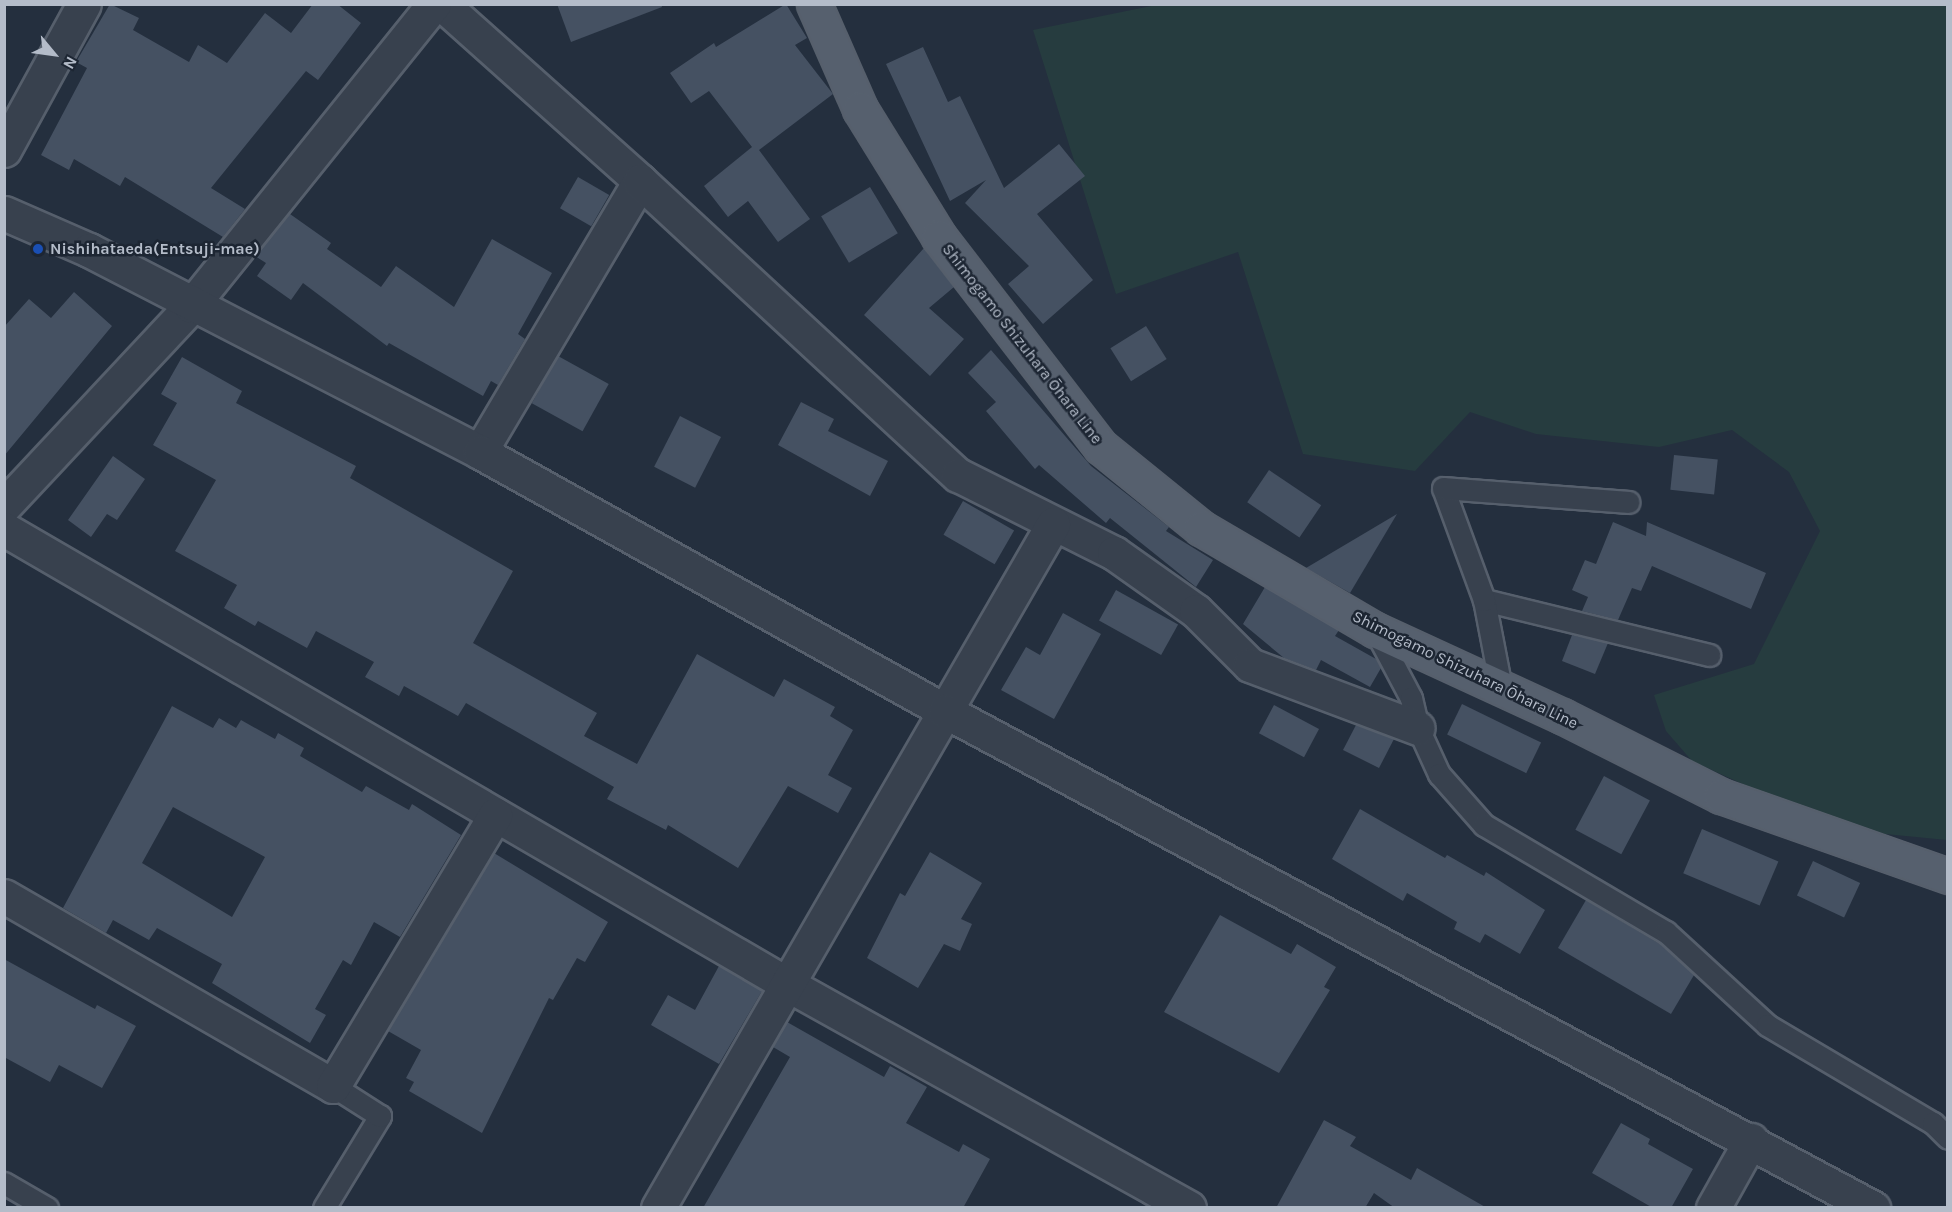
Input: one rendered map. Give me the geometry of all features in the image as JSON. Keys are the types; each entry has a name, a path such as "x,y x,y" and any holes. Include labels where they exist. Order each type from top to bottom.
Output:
{"main road":[{"name":"Shimogamo Shizuhara Ōhara Line","path":"814,4 860,109 939,237 1101,447 1201,528 1375,630 1502,688 1721,796 1947,876"}],"street":[{"path":"4,150 84,4"},
{"path":"4,506 191,306 434,4"},
{"path":"442,4 639,181 958,475 1114,553 1196,611 1250,664 1418,728"},
{"path":"480,452 639,181"},
{"path":"4,213 89,250 191,306 480,452 945,711 1751,1140 1873,1208"},
{"path":"658,1208 1053,524"},
{"path":"4,529 787,984 1189,1208"},
{"path":"4,896 333,1086 495,815"},
{"path":"1713,1208 1751,1140"}],"lane":[{"path":"1502,688 1484,600 1443,488 1628,502"},
{"path":"1484,600 1709,655"},
{"path":"1375,630 1411,698 1418,728 1439,774 1484,825 1666,932 1767,1025 1933,1123 1947,1138"},
{"path":"324,1208 380,1116 333,1086"},
{"path":"4,1183 47,1208"}],"green space":[{"path":"1161,4 1947,5 1947,840 1844,830 1692,761 1666,731 1654,695 1754,664 1820,531 1789,472 1732,430 1659,447 1536,434 1470,412 1415,471 1303,454 1238,252 1116,294 1033,30"}],"building":[{"path":"110,4 139,18 133,30 189,62 198,45 227,63 265,13 291,33 313,4 337,4 361,23 318,80 306,71 211,188 245,209 223,237 125,177 120,186 74,159 69,170 41,155 87,68 76,62"},
{"path":"557,4 661,4 662,7 571,42"},
{"path":"786,4 807,38 795,45 833,94 759,150 810,219 778,242 748,201 728,217 704,186 752,147 709,91 691,103 670,73 714,43 716,47"},
{"path":"923,47 948,102 960,96 1004,188 1059,144 1085,176 1037,214 1093,280 1043,324 1008,284 1029,266 965,203 986,180 950,201 886,64"},
{"path":"578,177 609,195 591,226 560,208"},
{"path":"870,187 898,233 849,263 821,216"},
{"path":"290,214 331,243 327,249 381,287 396,266 454,307 492,239 552,273 518,334 525,339 498,385 491,381 483,396 389,343 387,346 303,283 291,300 257,276 266,263 255,256"},
{"path":"924,248 954,287 929,308 964,339 930,376 864,315"},
{"path":"74,292 112,326 4,456 4,327 29,299 51,318"},
{"path":"1146,326 1167,359 1131,381 1110,348"},
{"path":"991,350 1091,466 1169,527 1166,531 1213,560 1196,587 1110,518 1106,523 1039,465 1035,469 986,411 996,402 968,373"},
{"path":"558,356 609,384 583,431 532,403"},
{"path":"182,357 242,391 236,403 356,466 350,478 513,571 473,643 597,713 584,736 637,764 697,654 774,697 784,679 835,707 830,716 853,730 828,775 852,788 838,813 788,786 738,868 668,825 666,830 607,799 614,787 466,703 458,716 404,686 399,696 365,677 374,662 316,631 307,648 258,621 255,626 224,608 237,585 175,551 216,480 153,445 177,403 161,394"},
{"path":"801,402 834,419 828,431 888,461 870,496 778,445"},
{"path":"680,416 721,437 695,488 654,467"},
{"path":"1674,455 1718,460 1714,494 1670,490"},
{"path":"113,456 145,479 117,520 107,514 91,537 68,520"},
{"path":"1269,470 1321,505 1299,538 1247,502"},
{"path":"963,501 1014,530 995,564 944,535"},
{"path":"1397,514 1350,593 1306,568"},
{"path":"1613,522 1646,536 1647,522 1766,573 1751,609 1652,566 1641,591 1632,588 1618,620 1582,611 1588,597 1572,590 1585,560 1596,564"},
{"path":"1265,587 1339,630 1335,636 1376,659 1381,668 1370,687 1321,660 1316,670 1284,658 1243,624"},
{"path":"1116,590 1178,624 1161,655 1099,621"},
{"path":"1063,613 1101,634 1054,719 1001,690 1026,647 1040,655"},
{"path":"1572,635 1608,643 1595,674 1562,661"},
{"path":"1462,704 1541,743 1526,773 1447,735"},
{"path":"1274,705 1319,729 1304,757 1259,733"},
{"path":"172,706 213,728 219,718 236,728 241,720 275,739 278,733 304,748 300,756 362,792 366,786 409,810 412,804 461,835 400,937 374,922 351,965 343,960 315,1009 326,1015 310,1043 212,983 222,964 157,928 149,940 113,920 106,933 63,908","holes":["173,807 265,857 232,917 142,863"]},
{"path":"1356,725 1394,739 1379,768 1343,750"},
{"path":"1604,776 1650,800 1621,854 1575,830"},
{"path":"1360,809 1445,858 1447,855 1484,876 1486,872 1545,910 1520,954 1485,934 1480,943 1454,929 1457,922 1407,893 1403,901 1332,859"},
{"path":"1702,829 1778,861 1760,906 1683,873"},
{"path":"930,852 982,883 961,919 972,924 960,951 944,944 918,988 867,958 900,893 905,896"},
{"path":"494,853 608,922 585,962 577,958 553,1000 549,998 482,1133 409,1091 414,1082 406,1078 421,1050 388,1031"},
{"path":"1813,861 1860,883 1844,917 1797,895"},
{"path":"1586,900 1660,944 1694,975 1671,1014 1558,948"},
{"path":"1220,915 1291,954 1297,944 1336,967 1324,987 1330,990 1279,1073 1164,1012"},
{"path":"4,959 95,1009 97,1005 136,1026 102,1088 59,1065 50,1082 4,1057"},
{"path":"719,966 762,991 719,1064 651,1025 668,995 695,1010"},
{"path":"787,1022 884,1077 890,1066 927,1087 906,1123 959,1152 963,1144 990,1159 963,1208 703,1208 790,1057 773,1047"},
{"path":"1324,1120 1356,1137 1350,1146 1411,1180 1417,1168 1487,1208 1395,1208 1374,1193 1365,1208 1276,1208"},
{"path":"1621,1123 1650,1139 1648,1144 1693,1169 1671,1208 1653,1208 1592,1173"}],"place":[{"name":"Nishihataeda(Entsuji-mae)","path":"38,249"}]}
